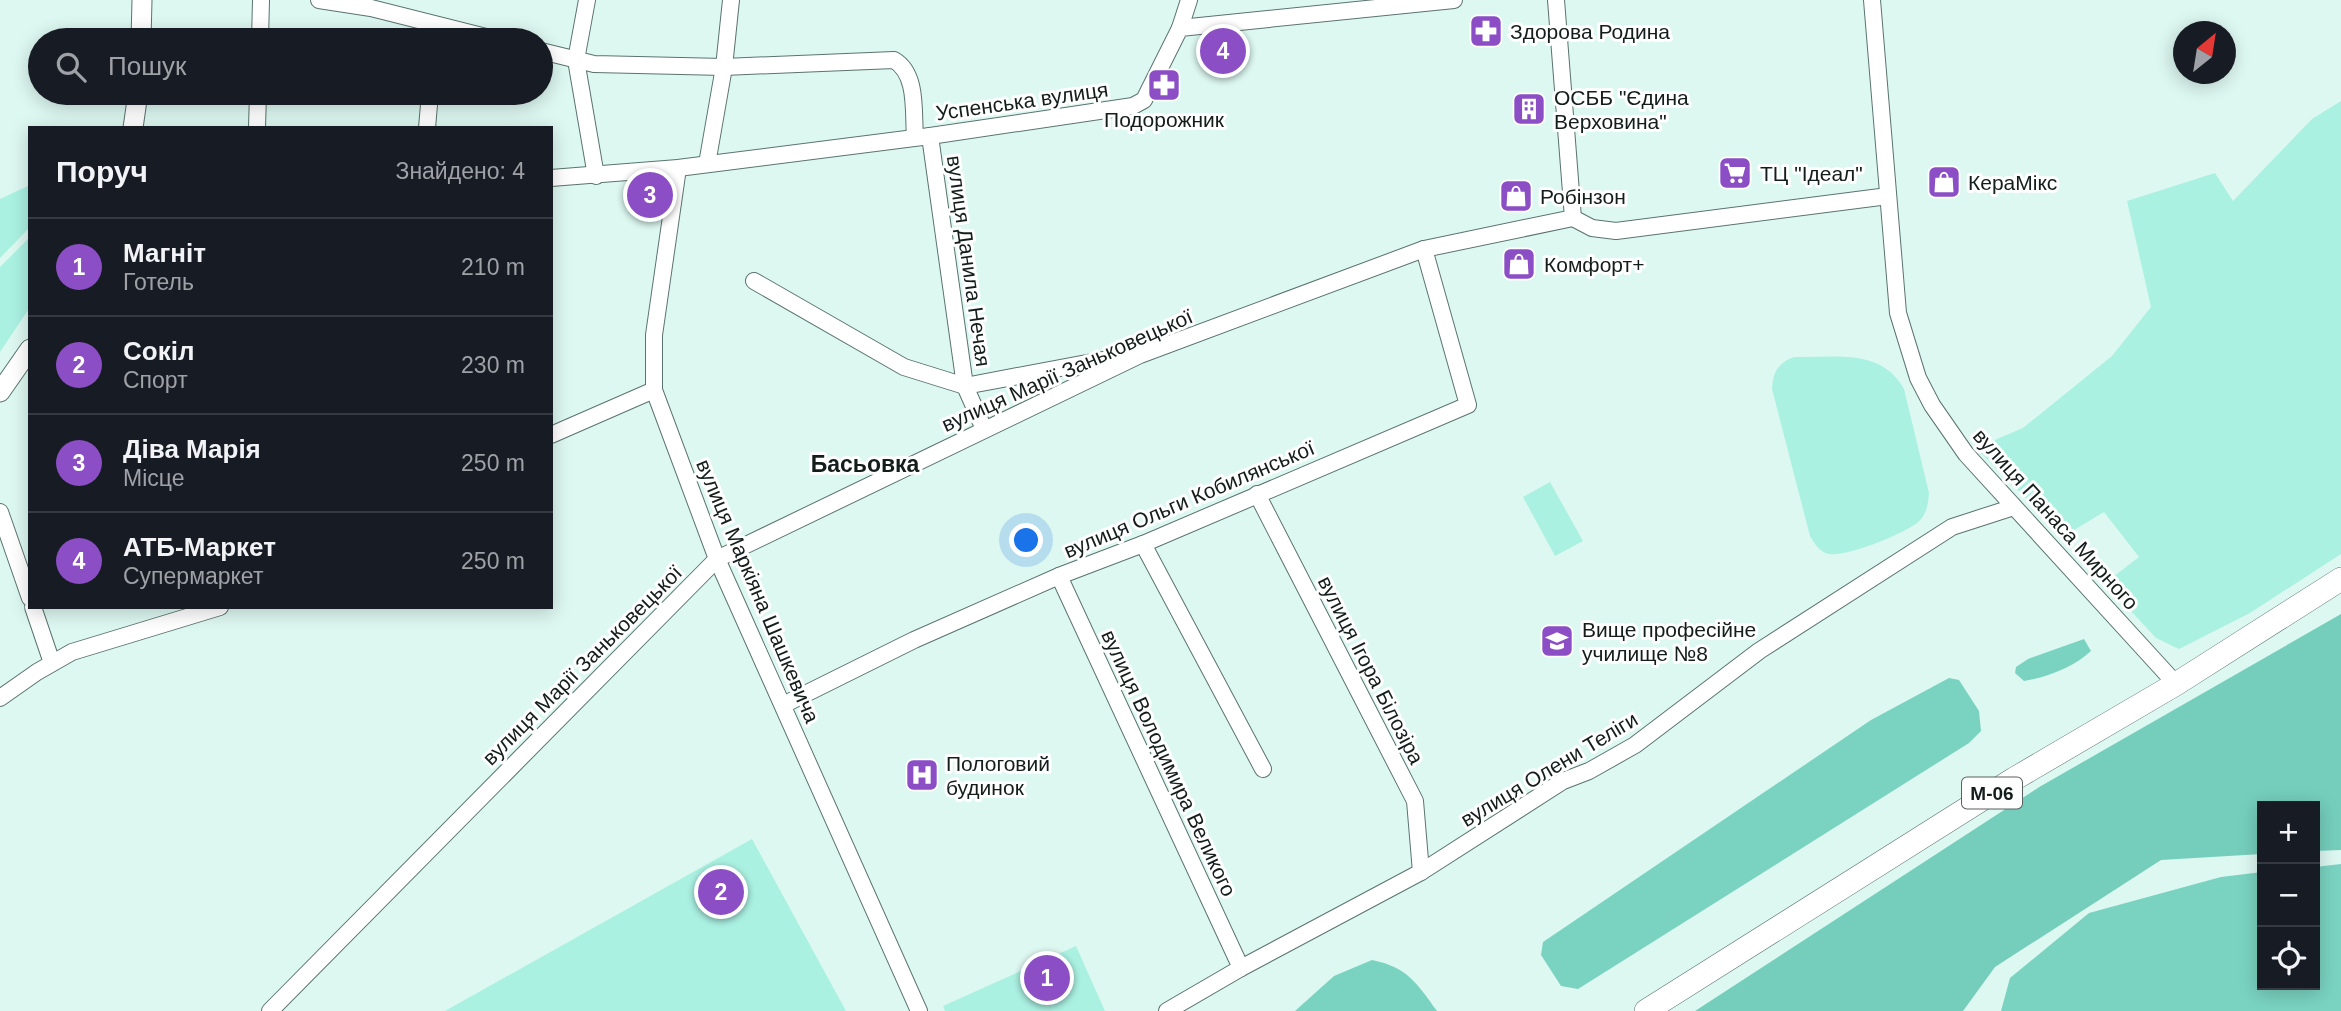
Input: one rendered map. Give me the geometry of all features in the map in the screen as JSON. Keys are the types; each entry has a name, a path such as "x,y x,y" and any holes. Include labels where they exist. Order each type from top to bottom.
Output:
{"highway":[{"name":"М-06","path":"1646,1011 2014,779 2176,684 2341,579"}],"main road":[{"path":"141,28 142,0"},
{"path":"133,126 136,105"},
{"path":"0,392 28,352"}],"street":[{"path":"260,28 261,0"},
{"path":"319,0 372,4 424,28"},
{"path":"587,0 576,60 596,176"},
{"path":"707,164 724,66 731,0"},
{"name":"Успенська вулиця","path":"553,178 678,168 923,137 1133,106 1144,100 1180,28 1189,0"},
{"path":"1180,28 1454,0"},
{"path":"1556,0 1573,218 1592,228 1616,231 1888,197"},
{"name":"вулиця Панаса Мирного","path":"1872,0 1898,313 1918,378 1932,405 1966,454 2176,684"},
{"name":"вулиця Данила Нечая","path":"553,54 594,64 724,66 894,60 904,66 910,75 923,137 965,386 984,429"},
{"path":"257,126 258,105"},
{"path":"427,126 429,105"},
{"name":"вулиця Маркіяна Шашкевича","path":"678,168 654,335 654,390 717,559 919,1011"},
{"name":"вулиця Марії Заньковецької","path":"270,1011 717,559 1154,350 1424,249 1573,218"},
{"name":"вулиця Ольги Кобилянської","path":"783,705 914,640 1059,576 1143,544 1468,405 1424,249"},
{"path":"754,281 904,367 965,386 1154,350"},
{"path":"553,434 654,390"},
{"name":"вулиця Ігора Білозіра","path":"1257,494 1415,801 1421,873"},
{"name":"вулиця Олени Теліги","path":"1167,1011 1241,968 1421,873 1563,780 1589,771 1635,745 1759,651 1952,527 2014,507"},
{"path":"0,512 28,592"},
{"path":"1143,544 1263,769"},
{"name":"вулиця Володимира Великого","path":"1059,576 1241,968"},
{"path":"34,609 52,663"},
{"path":"0,698 72,652 213,609"}],"shaded area":[{"path":"2341,101 2341,554 2250,613 2179,649 2156,638 2105,583 2139,557 2104,512 2064,536 1976,448 2023,428 2112,356 2151,307 2127,201 2215,173 2233,201 2312,119"},
{"path":"28,186 28,229 0,258 0,199"},
{"path":"28,239 28,310 0,352 0,267"},
{"path":"1794,357 1841,357 1870,361 1894,376 1904,389 1929,493 1925,513 1910,528 1861,548 1837,554 1829,554 1816,545 1810,536 1772,389 1777,369"},
{"path":"1550,482 1583,541 1555,556 1523,497"},
{"path":"2341,614 2341,850 2320,851 2320,801 2257,801 2257,854 2161,860 1995,967 1963,1011 1695,1011 2041,786"},
{"path":"2084,639 2091,651 2069,666 2024,681 2015,673 2016,667 2028,659"},
{"path":"1949,678 1959,680 1979,711 1981,731 1969,743 1578,989 1561,986 1541,955 1543,942 1871,720"},
{"path":"752,839 846,1011 445,1011"},
{"path":"2341,864 2341,1011 2001,1011 2010,978 2089,913 2221,877 2257,873 2257,990 2320,990 2320,866"},
{"path":"1076,946 1105,1011 945,1011 943,1006"},
{"path":"1372,960 1403,972 1437,1011 1295,1011 1334,976"}],"place":[{"name":"Здорова Родина","path":"1486,31"},
{"name":"АТБ-Маркет","path":"1223,51"},
{"name":"Подорожник","path":"1164,85"},
{"name":"ОСББ \"Єдина Верховина\"","path":"1529,109"},
{"name":"ТЦ \"Ідеал\"","path":"1735,173"},
{"name":"КераМікс","path":"1944,182"},
{"name":"Діва Марія","path":"650,195"},
{"name":"Робінзон","path":"1516,196"},
{"name":"Комфорт+","path":"1519,264"},
{"name":"Вище професійне училище №8","path":"1557,641"},
{"name":"Пологовий будинок","path":"922,775"},
{"name":"Сокіл","path":"721,892"},
{"name":"Магніт","path":"1047,978"}],"district":[{"name":"Басьовка","path":"865,464"}]}
